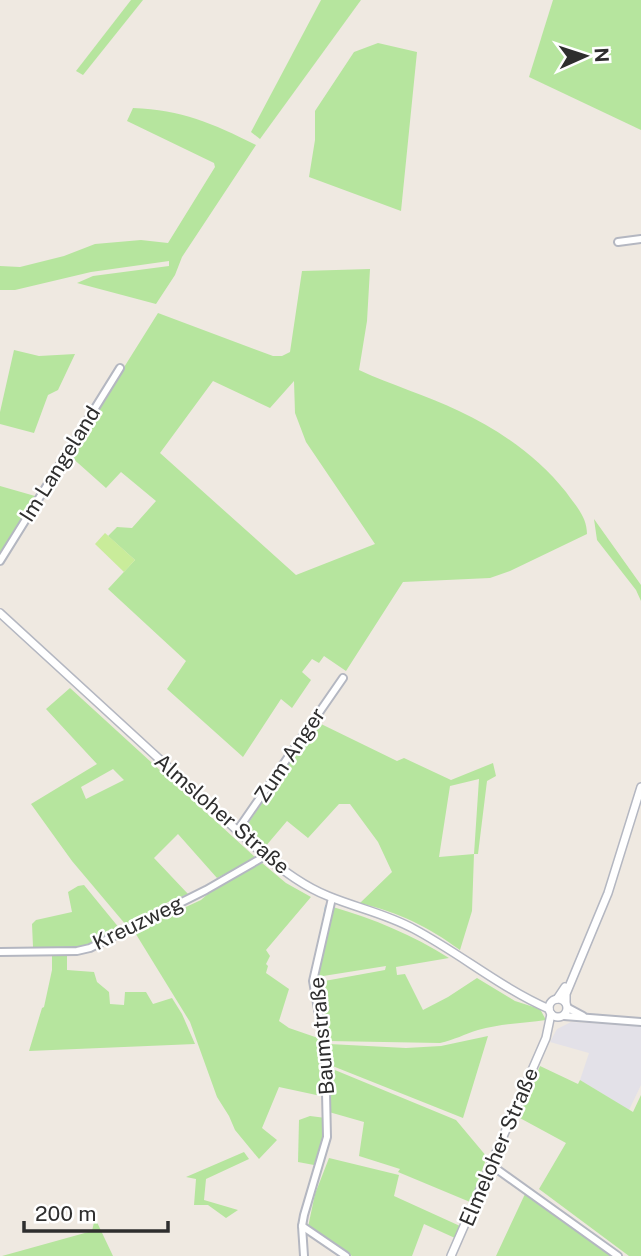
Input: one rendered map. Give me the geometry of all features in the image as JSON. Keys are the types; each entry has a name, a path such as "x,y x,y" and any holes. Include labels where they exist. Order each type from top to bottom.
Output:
{"street":[{"path":"618,242 641,239"},
{"name":"Im Langeland","path":"0,561 120,368"},
{"name":"Almsloher Straße","path":"0,613 265,856 314,890 412,928 512,990 558,1008"},
{"name":"Zum Anger","path":"237,831 343,678"},
{"name":"Elmeloher Straße","path":"451,1256 587,946 612,883 641,787"},
{"name":"Kreuzweg","path":"0,952 77,951 90,948 206,890 265,856"},
{"name":"Baumstraße","path":"304,1256 302,1226 313,1178 327,1137 325,1049 313,981 332,898"},
{"path":"558,1008 587,1019 641,1022"},
{"path":"491,1165 618,1256"},
{"path":"302,1226 346,1256"}],"shaded area":[{"path":"571,1022 641,1026 641,1085 629,1110 580,1080 589,1053 550,1042 557,1029"}],"green space":[{"path":"131,0 143,0 83,75 76,71"},
{"path":"321,0 361,0 260,139 251,132"},
{"path":"553,0 641,0 641,130 529,77"},
{"path":"378,43 417,52 401,211 309,177 315,140 315,111 354,52"},
{"path":"133,108 151,109 196,119 256,145 182,257 175,275 156,304 77,283 93,276 169,266 169,261 91,272 15,290 0,290 0,266 20,267 64,256 95,244 141,240 168,243 215,167 214,163 127,121"},
{"path":"370,269 367,321 359,370 459,411 517,446 543,467 566,492 583,517 587,534 490,578 403,582 346,671 324,656 319,663 312,659 302,672 311,680 292,708 281,699 243,757 167,689 186,661 108,589 135,560 108,536 117,527 132,528 156,501 121,472 106,488 69,455 158,313 273,356 282,356 290,352 302,271","holes":["213,381 270,408 294,381 295,413 306,442 375,544 296,575 160,453"]},
{"path":"14,350 39,356 75,354 58,390 48,395 34,433 0,424 0,412"},
{"path":"0,486 35,496 0,555"},
{"path":"594,519 641,585 641,601 636,590 597,540"},
{"path":"105,533 135,560 124,572 95,544"},
{"path":"70,688 256,858 217,878 178,834 154,858 188,894 126,925 72,861 31,804 97,764 46,709","holes":["113,769 124,780 86,799 81,787"]},
{"path":"317,722 397,761 404,758 451,780 493,763 496,776 487,781 478,854 474,854 472,911 460,950 413,921 360,903 392,872 378,842 350,804 339,804 308,838 287,821 265,847 245,828","holes":["479,779 474,854 439,857 450,786"]},
{"path":"262,863 286,883 311,897 266,950 270,956 266,973 289,989 279,1021 289,1028 318,1038 321,1096 279,1087 262,1128 277,1140 259,1159 235,1130 217,1097 190,1022 134,931 201,900 210,892"},
{"path":"84,885 120,929 83,947 33,947 32,924 36,920 72,912 68,892"},
{"path":"333,907 393,928 449,958 396,967 397,975 405,974 423,1010 477,978 515,1001 540,1009 546,1020 486,1028 440,1043 328,1041 319,982 385,970 386,966 317,977"},
{"path":"52,953 67,954 67,970 94,972 97,982 109,992 110,1004 124,1005 125,992 146,992 153,1004 172,998 195,1044 29,1051 44,1007 52,970"},
{"path":"488,1036 463,1118 330,1065 329,1044 406,1048 441,1046"},
{"path":"540,1066 578,1084 580,1080 633,1112 641,1095 641,1256 629,1256 539,1189 566,1143 518,1117"},
{"path":"330,1068 456,1120 487,1157 470,1202 398,1172 400,1169 359,1156 364,1122 329,1112"},
{"path":"310,1116 326,1118 325,1134 314,1165 298,1162 299,1120"},
{"path":"244,1152 249,1159 206,1179 204,1200 238,1210 226,1218 208,1205 194,1205 196,1179 186,1177"},
{"path":"329,1158 399,1175 394,1196 460,1226 455,1238 424,1224 412,1256 352,1256 308,1227 315,1194"},
{"path":"525,1194 608,1252 612,1256 496,1256"},
{"path":"95,1218 113,1256 2,1256 92,1231"}],"waterway":[{"path":"323,925 326,906"}]}
